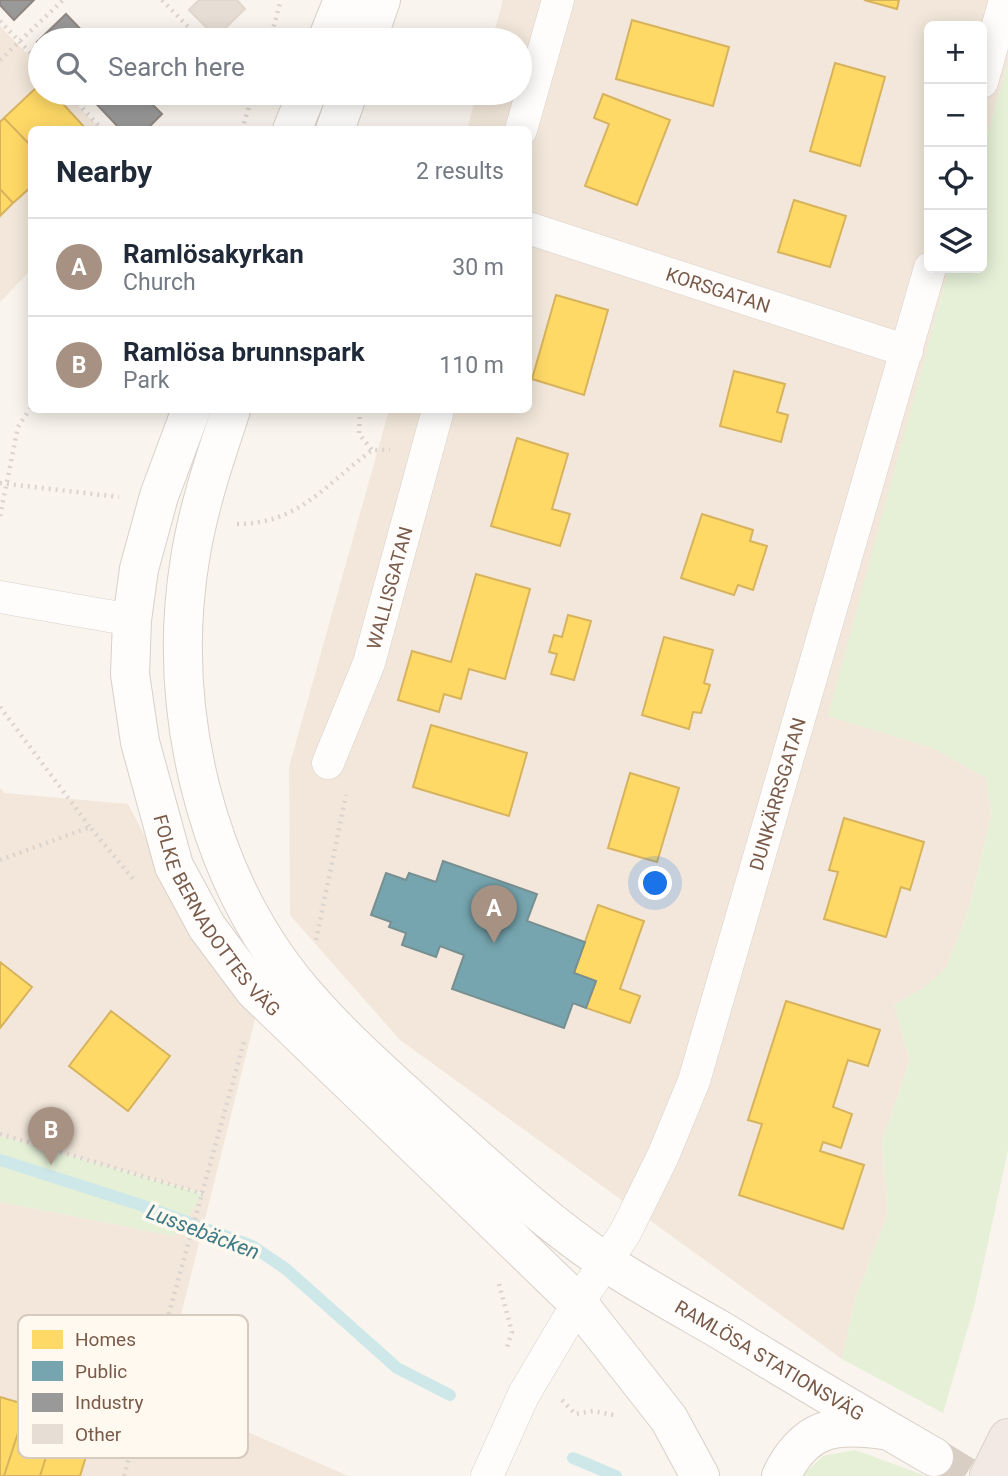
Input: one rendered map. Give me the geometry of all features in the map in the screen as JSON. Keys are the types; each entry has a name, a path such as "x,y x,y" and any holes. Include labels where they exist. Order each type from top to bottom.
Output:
{"highway":[{"path":"989,1476 1008,1438"}],"street":[{"path":"332,28 343,0"},
{"path":"371,28 381,0"},
{"path":"532,94 558,0"},
{"path":"987,63 1004,0"},
{"path":"294,126 302,105"},
{"path":"336,126 344,105"},
{"path":"523,126 529,105"},
{"name":"KORSGATAN","path":"532,229 907,351"},
{"name":"DUNKÄRRSGATAN","path":"487,1476 537,1372 578,1303 625,1233 663,1156 694,1081 929,273"},
{"name":"FOLKE BERNADOTTES VÄG","path":"190,413 159,496 139,569 132,620 130,674 140,743 174,866 207,928 254,990 578,1303"},
{"name":"FOLKE BERNADOTTES VÄG","path":"230,413 208,478 190,558 183,618 183,675 189,728 210,820 231,874 277,956 300,989 333,1025 502,1181 606,1262"},
{"name":"WALLISGATAN","path":"328,763 369,663 437,413"},
{"path":"0,597 132,620"},
{"name":"RAMLÖSA STATIONSVÄG","path":"606,1262 934,1457"},
{"path":"578,1303 669,1419 700,1476"},
{"path":"781,1476 795,1454 820,1432 834,1426 888,1431"}],"path":[{"path":"32,28 63,0"},
{"path":"162,0 189,28"},
{"path":"273,28 281,0"},
{"path":"0,21 28,50"},
{"path":"0,60 28,32"},
{"path":"79,105 99,126"},
{"path":"243,126 249,105"},
{"path":"0,516 3,484 18,427 28,412"},
{"path":"360,413 359,433 372,450"},
{"path":"226,524 263,524 286,516 372,450 426,450"},
{"path":"3,484 124,498"},
{"path":"0,707 90,827 139,886"},
{"path":"315,942 347,792 345,780 328,763"},
{"path":"0,860 90,827"},
{"path":"169,1315 248,1027"},
{"path":"0,1135 203,1194"},
{"path":"495,1273 512,1332 537,1372 575,1414 593,1411 616,1415"},
{"path":"504,1357 512,1332"},
{"path":"124,1476 129,1458"}],"shaded area":[{"path":"503,0 1008,0 1008,62 987,136 987,21 924,21 924,273 948,273 829,716 933,748 987,778 991,817 969,909 946,969 925,987 894,1005 910,1060 882,1142 888,1214 855,1300 842,1359 400,1040 290,915 289,767 388,413 532,413 532,126 468,126 474,105 532,105 532,28 495,28"},
{"path":"0,26 28,55 28,105 77,105 98,126 28,126 28,273 0,302"},
{"path":"0,788 5,793 128,804 198,937 255,1019 181,1315 18,1315 18,1458 248,1458 248,1432 348,1476 0,1476 0,1202 175,1236 202,1193 0,1136"}],"green space":[{"path":"1008,62 1008,1150 974,1307 943,1413 842,1359 855,1300 888,1214 882,1142 910,1060 894,1005 925,987 946,968 969,909 991,817 987,778 933,748 828,716 948,273 987,273 987,136"},
{"path":"0,1136 203,1194 175,1236 0,1202"},
{"path":"855,1450 926,1476 802,1476 823,1456"}],"building: Homes":[{"path":"864,0 899,0 897,9"},
{"path":"632,20 729,47 713,106 616,79"},
{"path":"835,63 885,77 860,166 810,151"},
{"path":"603,94 670,120 637,205 585,186 609,124 594,118"},
{"path":"28,95 28,105 64,105 83,126 28,126 28,143 4,118"},
{"path":"4,118 28,143 28,190 13,203 0,189 0,122"},
{"path":"0,189 13,203 0,216"},
{"path":"794,200 846,216 830,267 778,252"},
{"path":"556,295 608,310 584,395 532,379"},
{"path":"734,371 785,384 777,412 788,415 781,442 720,426"},
{"path":"517,438 568,454 552,509 570,514 560,546 491,526"},
{"path":"702,514 753,530 750,541 767,546 753,590 738,585 734,595 681,578"},
{"path":"476,574 530,589 505,679 469,669 461,699 444,694 439,712 398,700 412,651 451,662"},
{"path":"568,615 591,621 574,680 551,674 557,654 549,652 554,635 562,637"},
{"path":"664,637 713,650 704,683 710,685 701,713 693,712 689,729 642,715"},
{"path":"431,725 527,753 509,816 413,787"},
{"path":"630,773 679,788 657,862 608,848"},
{"path":"844,818 924,842 910,890 901,887 886,937 824,919 838,872 829,870"},
{"path":"598,905 644,921 620,989 640,996 630,1023 586,1008 596,981 574,973"},
{"path":"0,962 32,987 0,1028"},
{"path":"786,1001 880,1030 868,1066 848,1060 833,1107 852,1114 841,1148 823,1142 820,1151 864,1165 843,1229 739,1195 762,1124 748,1120"},
{"path":"111,1011 170,1056 128,1111 69,1066"},
{"path":"0,1397 18,1402 18,1433 4,1476 0,1476"},
{"path":"18,1433 18,1458 46,1458 40,1476 4,1476"},
{"path":"46,1458 86,1458 80,1476 40,1476"}],"building: Public":[{"path":"443,861 537,894 527,921 585,942 574,973 596,981 586,1008 573,1003 564,1028 452,989 464,955 440,946 436,957 402,945 406,933 389,927 391,922 371,915 386,873 406,880 409,873 436,882"}],"building: Industry":[{"path":"0,0 34,0 14,20 0,5"},
{"path":"66,14 79,28 52,28"},
{"path":"97,105 153,105 162,114 150,126 117,126"}],"building: Other":[{"path":"199,0 237,0 245,9 225,28 207,28 189,10"}],"waterway":[{"name":"Lussebäcken","path":"0,1160 138,1204 252,1246 286,1269 397,1368 450,1395"},
{"name":"Lussebäcken","path":"573,1458 616,1476"}],"tunnel":[{"path":"934,1457 965,1476"}],"place":[{"name":"Ramlösakyrkan","path":"494,943"},
{"name":"Ramlösa brunnspark","path":"51,1165"}]}
